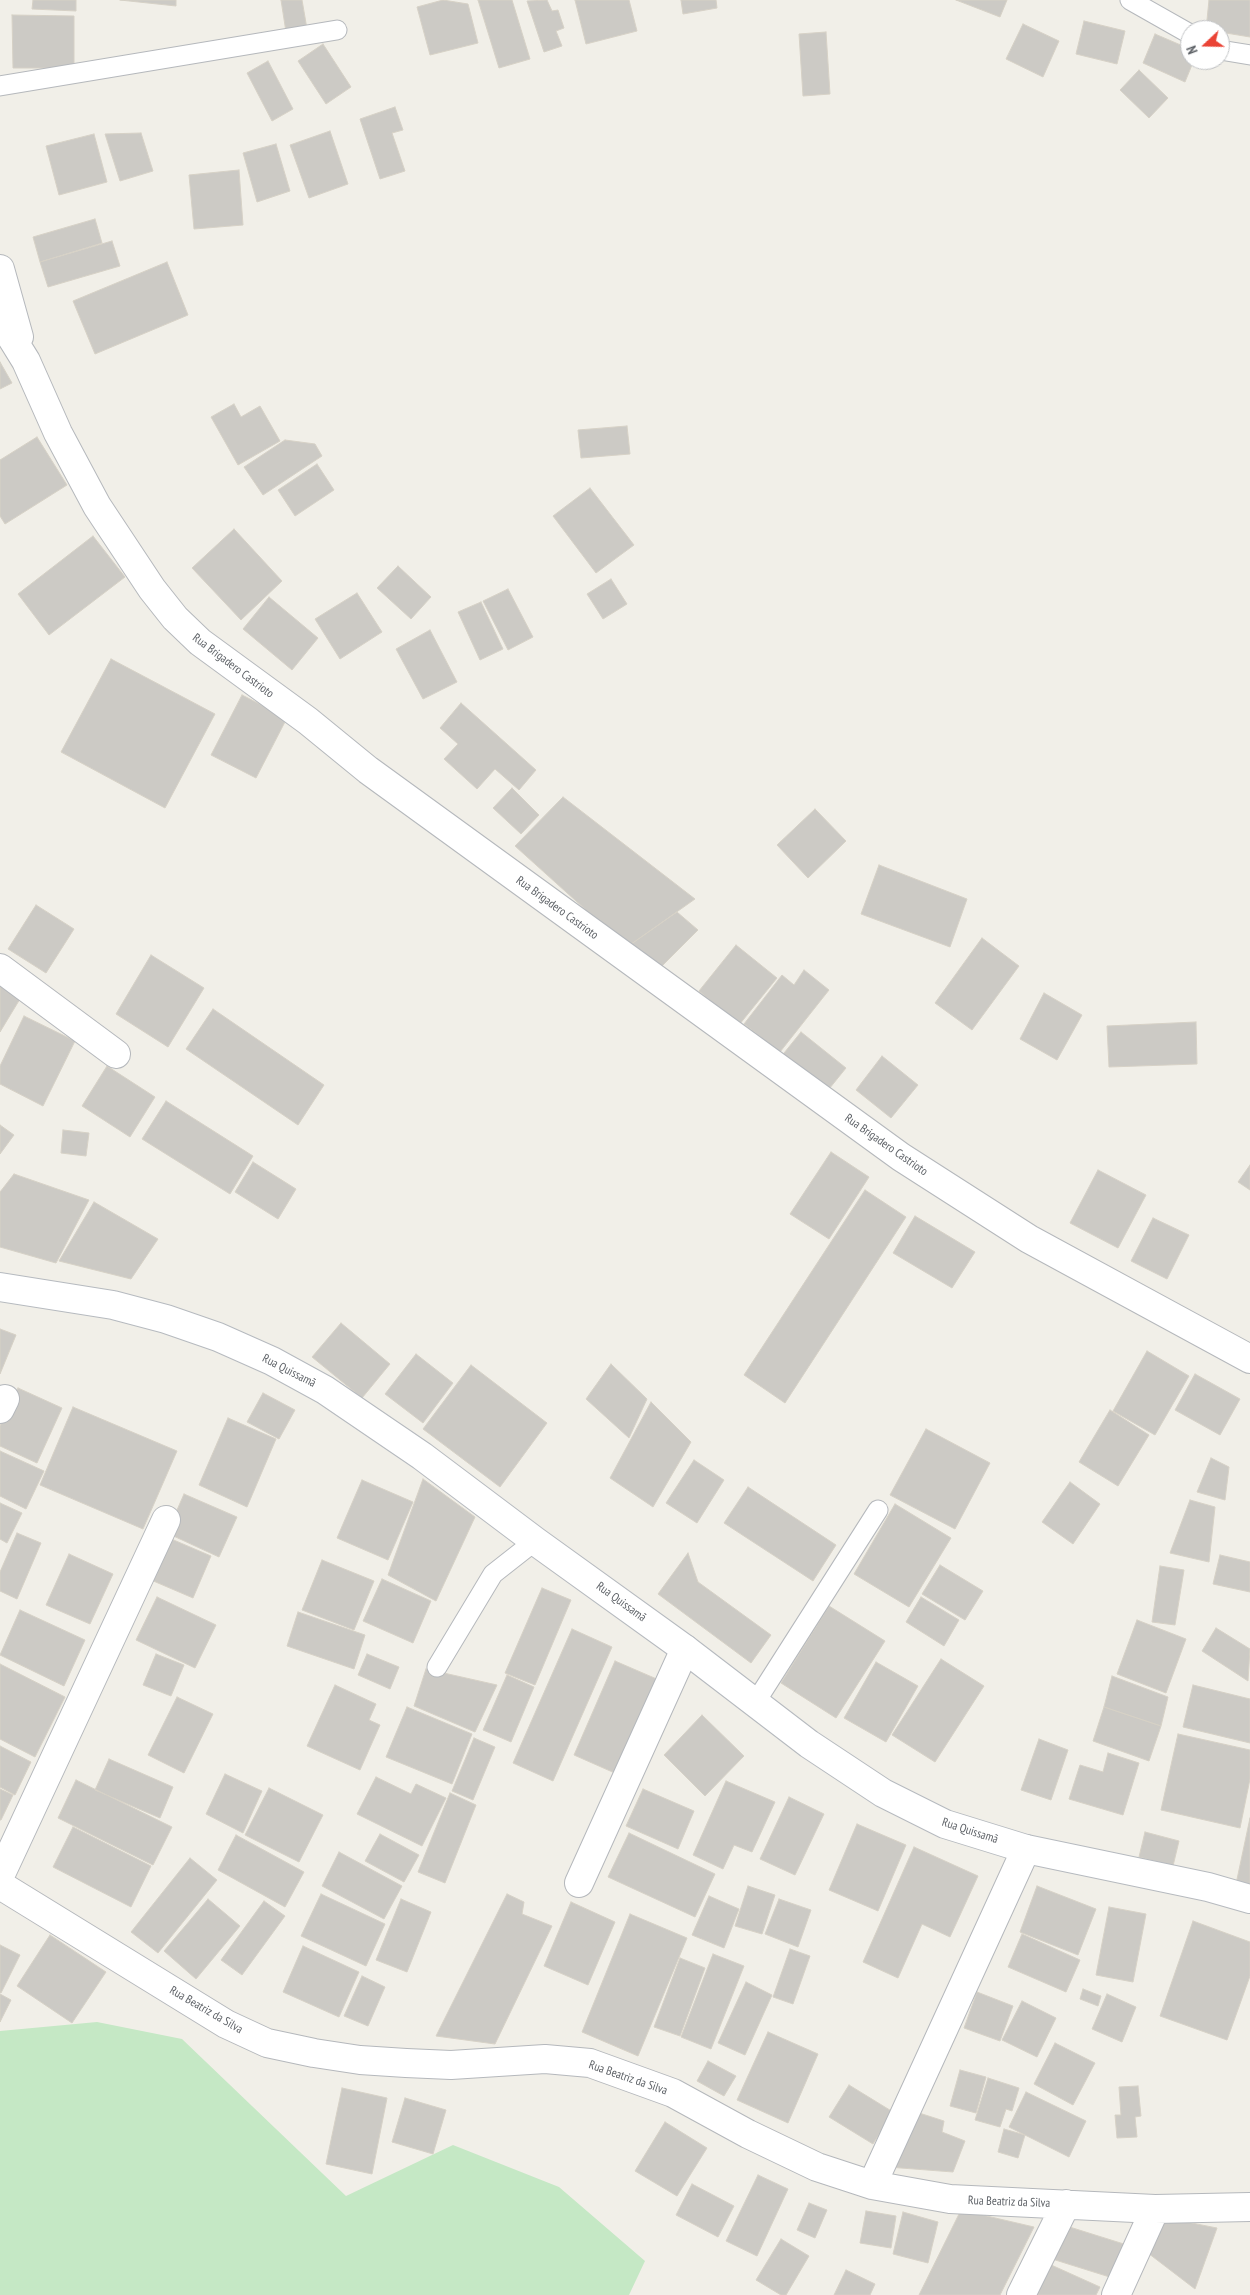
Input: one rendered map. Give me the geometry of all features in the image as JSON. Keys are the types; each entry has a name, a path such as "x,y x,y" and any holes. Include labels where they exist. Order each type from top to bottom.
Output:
{"street":[{"path":"0,269 26,360"},
{"name":"Rua Brigadero Castrioto","path":"0,319 26,360 58,433 97,506 152,589 175,618 200,642 308,721 368,770 901,1157 1029,1240 1250,1359"},
{"path":"0,968 116,1054"},
{"name":"Rua Quissamã","path":"0,1287 113,1305 166,1319 218,1337 272,1362 325,1390 378,1424 535,1541 685,1649 809,1744 883,1793 945,1824 1026,1849 1208,1886 1250,1899"},
{"path":"0,1876 166,1520"},
{"path":"579,1882 685,1649"},
{"path":"872,2184 1026,1849"},
{"name":"Rua Beatriz da Silva","path":"0,1885 226,2024 267,2042 341,2057 406,2063 451,2065 545,2059 590,2063 673,2093 748,2134 817,2167 872,2184 950,2199 1155,2209 1250,2207"},
{"path":"1021,2295 1066,2204"},
{"path":"1116,2295 1155,2209"}],"lane":[{"path":"1130,0 1180,28"},
{"path":"0,86 338,30"},
{"path":"1230,52 1250,55"},
{"path":"755,1703 878,1510"},
{"path":"437,1667 493,1574 535,1541"}],"green space":[{"path":"97,2022 182,2039 346,2196 453,2145 559,2187 645,2261 629,2295 0,2295 0,2031"}],"building":[{"path":"33,0 76,0 76,11 32,9"},
{"path":"120,0 176,0 176,6"},
{"path":"281,0 302,0 307,29 286,32"},
{"path":"443,0 468,4 478,43 430,55 417,7"},
{"path":"478,0 512,0 530,59 499,68"},
{"path":"547,0 552,11 558,10 564,28 556,31 562,46 544,52 527,1"},
{"path":"575,0 629,0 637,31 586,44"},
{"path":"681,0 716,0 717,8 683,14"},
{"path":"956,0 1007,0 1000,17"},
{"path":"1209,0 1250,0 1250,37 1230,34 1230,20 1207,20"},
{"path":"12,15 74,16 74,68 13,68"},
{"path":"1084,21 1125,31 1117,64 1076,54"},
{"path":"1023,24 1059,41 1043,77 1006,59"},
{"path":"826,32 830,94 803,96 799,34"},
{"path":"1155,34 1180,45 1180,70 1190,70 1185,82 1143,63"},
{"path":"323,44 351,87 326,104 298,61"},
{"path":"268,61 293,109 272,121 247,73"},
{"path":"1139,70 1168,98 1149,118 1120,90"},
{"path":"395,107 403,130 392,133 405,171 380,179 360,119"},
{"path":"330,131 348,184 309,198 290,145"},
{"path":"141,133 153,171 120,181 105,134"},
{"path":"94,134 107,182 59,195 46,146"},
{"path":"276,144 290,191 257,202 243,153"},
{"path":"239,170 243,225 194,229 189,175"},
{"path":"95,219 102,243 40,262 33,237"},
{"path":"112,241 120,266 48,287 40,262"},
{"path":"167,262 188,315 95,354 73,301"},
{"path":"0,362 12,383 0,389"},
{"path":"234,404 241,417 260,406 280,441 238,465 211,417"},
{"path":"627,426 630,454 581,458 578,430"},
{"path":"37,437 67,485 5,524 0,516 0,460"},
{"path":"285,440 315,444 322,456 263,495 244,467"},
{"path":"317,464 334,490 295,516 278,490"},
{"path":"590,488 634,545 596,573 553,516"},
{"path":"234,529 282,581 241,620 192,568"},
{"path":"93,536 125,577 49,635 18,594"},
{"path":"398,566 431,597 411,619 377,588"},
{"path":"611,579 627,604 603,619 587,594"},
{"path":"508,589 533,637 508,650 483,601"},
{"path":"357,593 382,632 340,659 315,619"},
{"path":"269,597 318,638 292,670 243,629"},
{"path":"481,602 503,649 480,660 458,612"},
{"path":"430,630 457,682 423,699 396,649"},
{"path":"111,659 215,714 165,808 61,752"},
{"path":"242,695 287,718 256,778 211,755"},
{"path":"461,703 536,770 519,790 495,769 477,789 444,759 458,744 440,728"},
{"path":"512,788 539,815 521,834 493,808"},
{"path":"563,797 695,899 627,947 515,846"},
{"path":"815,809 846,841 808,878 777,845"},
{"path":"879,865 967,899 950,947 861,914"},
{"path":"36,905 74,929 46,973 8,949"},
{"path":"677,912 698,930 659,969 627,947"},
{"path":"982,938 1019,966 972,1030 935,1003"},
{"path":"736,945 777,978 739,1025 699,991"},
{"path":"151,955 204,988 168,1047 116,1014"},
{"path":"804,970 829,990 780,1052 744,1024 782,975 794,985"},
{"path":"0,979 23,994 0,1032"},
{"path":"1044,993 1082,1015 1057,1060 1020,1039"},
{"path":"213,1009 324,1085 298,1125 186,1049"},
{"path":"24,1016 75,1041 43,1106 0,1084 0,1066"},
{"path":"1196,1022 1197,1064 1109,1067 1107,1026"},
{"path":"801,1032 846,1068 825,1094 780,1058"},
{"path":"882,1056 918,1085 891,1118 856,1090"},
{"path":"107,1066 155,1097 130,1137 82,1106"},
{"path":"166,1101 253,1156 230,1194 142,1139"},
{"path":"0,1125 14,1135 0,1154"},
{"path":"63,1130 89,1133 86,1156 61,1153"},
{"path":"831,1152 869,1177 829,1239 790,1214"},
{"path":"253,1162 296,1189 278,1219 235,1192"},
{"path":"1250,1165 1250,1190 1238,1182"},
{"path":"1098,1170 1146,1195 1118,1248 1070,1223"},
{"path":"14,1174 89,1200 56,1263 0,1247 0,1192"},
{"path":"865,1190 906,1217 785,1403 744,1375"},
{"path":"94,1202 158,1239 131,1279 59,1261"},
{"path":"915,1216 975,1252 952,1288 893,1253"},
{"path":"1153,1218 1189,1235 1167,1279 1131,1261"},
{"path":"341,1323 390,1364 362,1398 312,1357"},
{"path":"0,1329 16,1335 0,1374"},
{"path":"1147,1351 1189,1376 1155,1435 1113,1411"},
{"path":"416,1354 453,1383 423,1423 385,1394"},
{"path":"611,1364 647,1399 629,1438 586,1399"},
{"path":"471,1365 547,1423 500,1487 423,1429"},
{"path":"1195,1374 1240,1399 1220,1435 1175,1410"},
{"path":"18,1388 62,1408 37,1463 0,1446 0,1426"},
{"path":"263,1393 295,1410 279,1439 247,1422"},
{"path":"651,1402 691,1442 653,1507 610,1478"},
{"path":"73,1407 177,1451 143,1529 40,1485"},
{"path":"1110,1410 1149,1435 1118,1486 1079,1462"},
{"path":"228,1418 276,1439 247,1507 199,1485"},
{"path":"926,1429 990,1463 955,1529 890,1495"},
{"path":"0,1451 44,1471 26,1509 0,1496"},
{"path":"1211,1458 1229,1467 1225,1500 1197,1492"},
{"path":"694,1460 724,1480 697,1523 666,1503"},
{"path":"423,1479 475,1517 436,1601 388,1575"},
{"path":"362,1480 413,1502 388,1560 337,1538"},
{"path":"1070,1482 1100,1504 1073,1544 1042,1522"},
{"path":"748,1487 836,1545 813,1581 724,1523"},
{"path":"184,1494 237,1517 219,1557 167,1533"},
{"path":"1190,1500 1215,1507 1209,1562 1170,1553"},
{"path":"0,1503 22,1513 7,1543 0,1539"},
{"path":"895,1504 951,1538 909,1607 854,1574"},
{"path":"17,1533 41,1543 17,1599 0,1591 0,1572"},
{"path":"162,1535 211,1556 193,1598 144,1577"},
{"path":"688,1553 698,1582 771,1635 751,1663 658,1594"},
{"path":"69,1554 113,1574 90,1624 46,1605"},
{"path":"1220,1555 1250,1562 1250,1592 1213,1584"},
{"path":"322,1560 374,1581 354,1630 302,1610"},
{"path":"940,1565 983,1591 965,1620 922,1594"},
{"path":"1160,1566 1184,1570 1175,1625 1152,1622"},
{"path":"382,1579 431,1601 413,1643 363,1621"},
{"path":"542,1588 571,1600 535,1685 505,1673"},
{"path":"157,1597 216,1625 195,1668 136,1640"},
{"path":"921,1597 959,1620 944,1646 906,1622"},
{"path":"829,1606 885,1641 836,1718 781,1683"},
{"path":"20,1610 85,1640 64,1686 0,1655"},
{"path":"298,1612 365,1635 354,1669 287,1646"},
{"path":"1137,1620 1186,1639 1166,1693 1117,1674"},
{"path":"1216,1628 1250,1649 1248,1681 1202,1651"},
{"path":"572,1629 612,1647 553,1781 513,1763"},
{"path":"156,1654 184,1665 171,1696 143,1685"},
{"path":"367,1654 399,1667 390,1689 358,1675"},
{"path":"941,1659 984,1686 935,1762 892,1735"},
{"path":"615,1661 659,1680 617,1774 574,1755"},
{"path":"876,1662 918,1686 886,1742 844,1718"},
{"path":"0,1664 65,1697 35,1757 0,1739"},
{"path":"426,1669 497,1685 475,1732 414,1706"},
{"path":"507,1675 534,1687 511,1742 483,1730"},
{"path":"1112,1676 1168,1697 1161,1726 1104,1707"},
{"path":"335,1685 376,1704 369,1720 380,1725 360,1770 307,1746"},
{"path":"1193,1685 1250,1699 1250,1743 1183,1727"},
{"path":"177,1697 213,1714 184,1773 148,1755"},
{"path":"407,1707 472,1734 452,1784 386,1757"},
{"path":"1104,1707 1161,1726 1149,1761 1093,1741"},
{"path":"702,1715 744,1756 705,1796 664,1755"},
{"path":"1178,1734 1250,1750 1250,1779 1240,1828 1161,1810"},
{"path":"474,1738 495,1747 473,1800 452,1791"},
{"path":"1039,1739 1068,1750 1051,1800 1021,1790"},
{"path":"0,1746 31,1762 15,1795 0,1787"},
{"path":"1108,1753 1139,1763 1123,1815 1069,1799 1080,1765 1103,1772"},
{"path":"109,1759 173,1787 160,1818 95,1790"},
{"path":"225,1774 262,1791 243,1833 206,1814"},
{"path":"376,1777 411,1794 416,1784 446,1798 422,1846 357,1814"},
{"path":"76,1780 172,1827 153,1865 58,1818"},
{"path":"726,1781 775,1802 752,1852 734,1845 723,1869 693,1855"},
{"path":"269,1788 323,1815 299,1862 245,1835"},
{"path":"0,1789 13,1795 1,1820 0,1820"},
{"path":"643,1789 694,1811 678,1849 626,1826"},
{"path":"450,1793 476,1805 445,1883 418,1872"},
{"path":"789,1797 824,1814 795,1875 760,1859"},
{"path":"1250,1818 1250,1887 1236,1884"},
{"path":"857,1824 906,1845 878,1911 829,1890"},
{"path":"73,1827 151,1866 131,1907 53,1867"},
{"path":"1145,1832 1179,1841 1173,1866 1139,1857"},
{"path":"629,1833 715,1874 695,1917 608,1877"},
{"path":"380,1834 419,1855 404,1882 365,1861"},
{"path":"236,1835 304,1872 285,1907 218,1870"},
{"path":"914,1847 978,1876 950,1937 922,1924 898,1978 863,1962"},
{"path":"339,1852 402,1886 384,1919 322,1886"},
{"path":"190,1858 217,1880 158,1953 131,1932"},
{"path":"748,1886 775,1895 762,1934 735,1926"},
{"path":"1037,1886 1096,1909 1078,1955 1020,1932"},
{"path":"321,1894 385,1924 366,1966 301,1936"},
{"path":"507,1894 524,1902 522,1914 552,1926 495,2044 436,2036"},
{"path":"709,1896 739,1909 724,1948 692,1935"},
{"path":"208,1899 240,1926 196,1979 164,1951"},
{"path":"401,1899 431,1912 407,1972 376,1960"},
{"path":"779,1899 811,1910 798,1947 765,1934"},
{"path":"264,1901 285,1916 242,1975 221,1960"},
{"path":"571,1902 615,1922 588,1985 544,1966"},
{"path":"1109,1907 1146,1914 1133,1982 1096,1975"},
{"path":"630,1914 687,1938 638,2056 582,2032"},
{"path":"1193,1921 1250,1942 1250,1976 1227,2040 1160,2016"},
{"path":"1022,1934 1080,1960 1066,1992 1008,1967"},
{"path":"50,1935 106,1972 72,2023 17,1986"},
{"path":"0,1945 20,1955 1,1993 0,1992"},
{"path":"303,1946 359,1972 339,2017 283,1992"},
{"path":"790,1949 810,1956 793,2004 773,1997"},
{"path":"713,1954 744,1966 711,2049 681,2037"},
{"path":"680,1958 705,1968 680,2036 654,2027"},
{"path":"362,1976 385,1987 368,2026 344,2016"},
{"path":"746,1982 772,1995 745,2055 718,2043"},
{"path":"1083,1989 1101,1996 1098,2006 1080,1999"},
{"path":"977,1992 1013,2006 1000,2041 964,2028"},
{"path":"0,1994 11,2000 0,2022"},
{"path":"1107,1994 1136,2007 1122,2042 1092,2029"},
{"path":"1022,2001 1056,2018 1037,2057 1002,2040"},
{"path":"768,2032 818,2054 788,2123 737,2100"},
{"path":"1055,2043 1095,2063 1073,2105 1034,2084"},
{"path":"708,2061 736,2076 724,2096 697,2081"},
{"path":"960,2070 986,2077 976,2113 950,2106"},
{"path":"988,2078 1019,2088 1012,2111 1006,2109 1000,2127 975,2120"},
{"path":"849,2085 893,2112 873,2144 829,2117"},
{"path":"1138,2086 1141,2116 1135,2117 1137,2137 1117,2138 1115,2115 1121,2115 1119,2087"},
{"path":"342,2088 387,2098 372,2174 326,2164"},
{"path":"1026,2092 1086,2121 1069,2157 1009,2127"},
{"path":"405,2098 446,2110 433,2154 392,2142"},
{"path":"916,2112 944,2121 942,2132 965,2141 953,2172 888,2167"},
{"path":"665,2122 707,2148 677,2196 635,2171"},
{"path":"1004,2129 1025,2135 1018,2158 998,2152"},
{"path":"758,2175 788,2189 757,2256 726,2241"},
{"path":"692,2184 734,2206 718,2237 676,2215"},
{"path":"809,2203 827,2210 815,2238 797,2230"},
{"path":"961,2210 1034,2227 1000,2295 919,2295"},
{"path":"866,2211 896,2216 891,2248 860,2243"},
{"path":"903,2212 938,2222 928,2263 893,2254"},
{"path":"1161,2217 1217,2228 1195,2289 1144,2250"},
{"path":"1060,2224 1127,2245 1116,2279 1049,2258"},
{"path":"781,2239 809,2256 786,2295 781,2295 756,2280"},
{"path":"1049,2264 1100,2287 1096,2295 1035,2295"},
{"path":"846,2270 875,2284 870,2295 834,2295"}]}
